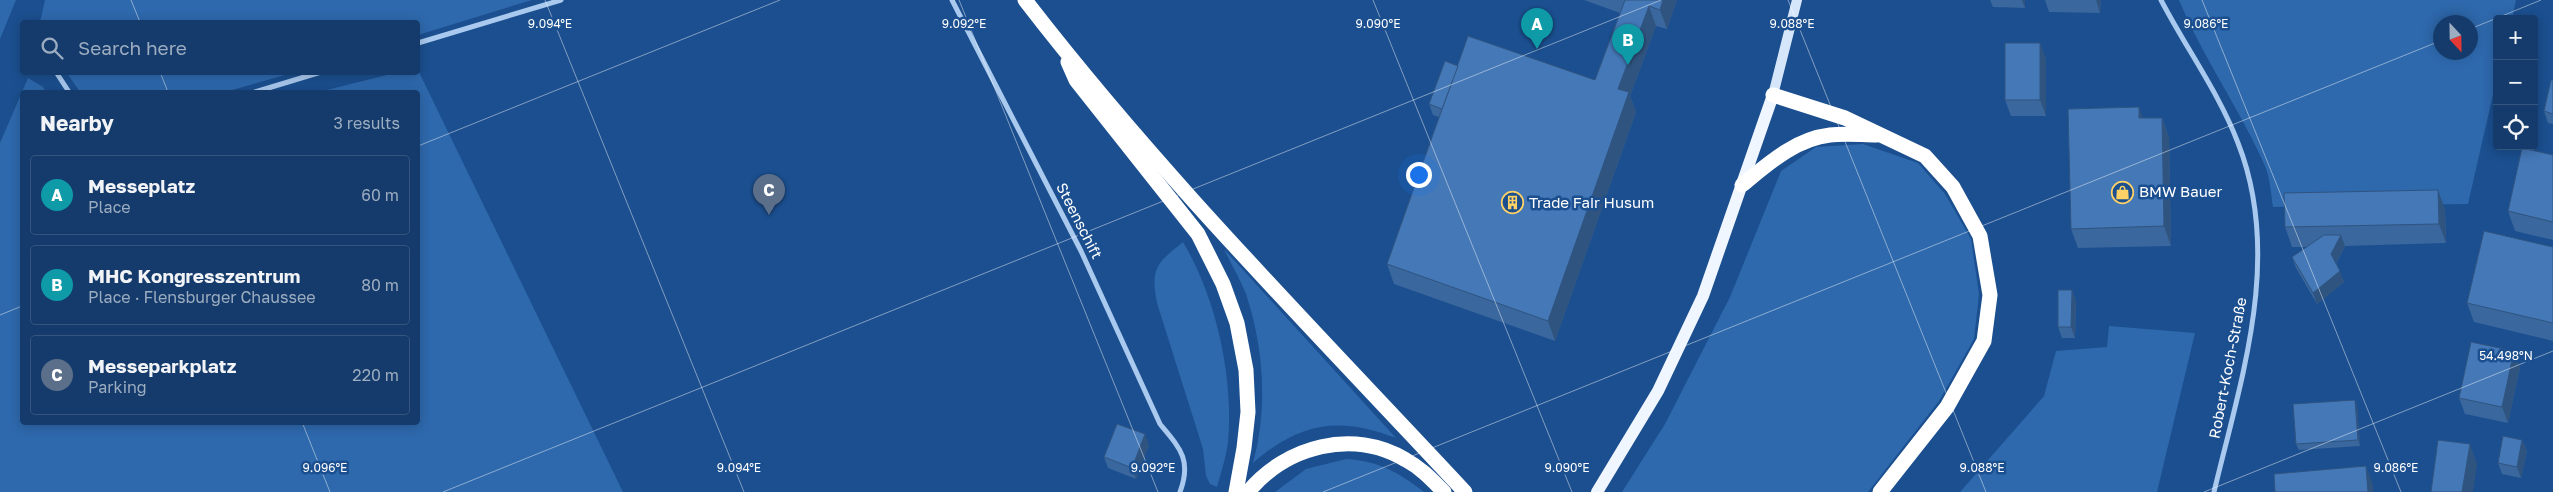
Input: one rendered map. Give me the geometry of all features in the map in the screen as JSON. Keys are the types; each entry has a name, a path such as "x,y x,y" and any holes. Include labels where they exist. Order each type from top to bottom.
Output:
{"highway":[{"path":"1025,0 1063,49 1214,223 1465,492"},
{"path":"1063,49 1076,80 1198,234 1224,284 1237,323 1246,370 1248,412 1236,492"},
{"path":"1773,95 1845,118 1925,156 1953,187 1980,236 1990,295 1984,341 1947,407 1880,492"},
{"path":"1742,185 1777,157 1807,140 1830,135 1881,135"},
{"path":"1248,492 1282,461 1303,451 1333,444 1381,448 1406,459 1424,472 1444,492"}],"main road":[{"path":"1597,492 1658,391 1703,296 1773,95 1797,0"}],"street":[{"path":"420,42 561,0"},
{"name":"Steenschift","path":"952,0 1081,251 1160,424 1177,444 1187,474 1180,492"},
{"name":"Robert-Koch-Straße","path":"2162,0 2232,128 2253,190 2257,216 2258,244 2254,312 2214,492"},
{"path":"58,75 68,90"},
{"path":"262,90 311,75"}],"shaded area":[{"path":"0,0 16,0 0,39"},
{"path":"45,0 532,0 420,34 420,20 40,20"},
{"path":"2179,0 2516,0 2513,15 2493,15 2493,95 2468,204 2273,207 2265,166"},
{"path":"420,74 623,492 0,492 0,143 20,97 20,425 420,425 420,90 327,90 387,75"},
{"path":"68,75 285,75 232,90 79,90"},
{"path":"28,78 45,90 23,90"},
{"path":"1863,144 1918,163 1945,194 1971,239 1979,294 1974,339 1939,401 1868,492 1622,492 1665,424 1730,297 1781,171 1816,147"},
{"path":"1183,242 1205,287 1220,339 1225,365 1228,391 1228,442 1217,487 1210,484 1206,476 1203,449 1157,303 1155,291 1155,274 1158,267 1167,255"},
{"path":"1224,249 1396,438 1356,427 1338,425 1321,427 1304,431 1287,439 1270,449 1253,463 1261,421 1262,378 1260,357 1257,336 1246,294"},
{"path":"2109,326 2195,333 2157,492 1960,492 2044,396 2056,351 2107,347"},
{"path":"1346,459 1368,462 1388,469 1424,492 1275,492 1306,469"}],"building":[{"name":"Trade Fair Husum","path":"1625,0 1663,0 1660,10 1649,6 1618,89 1629,92 1548,321 1387,264 1468,36 1595,80"},
{"path":"2005,43 2040,43 2040,100 2005,100"},
{"path":"1445,61 1458,66 1442,109 1429,104"},
{"path":"2551,80 2553,80 2553,114 2544,111"},
{"name":"BMW Bauer","path":"2139,107 2139,118 2162,118 2164,226 2071,229 2068,109"},
{"path":"2522,150 2553,155 2553,222 2508,211"},
{"path":"2438,190 2439,224 2285,227 2284,193"},
{"path":"2484,231 2553,247 2553,323 2467,303"},
{"path":"2324,235 2341,235 2331,254 2340,271 2313,293 2292,257"},
{"path":"2058,290 2072,290 2071,327 2058,327"},
{"path":"2471,342 2514,351 2502,407 2459,398"},
{"path":"2355,400 2358,440 2296,444 2293,404"},
{"path":"1117,424 1145,434 1132,468 1104,457"},
{"path":"2503,436 2522,440 2517,467 2498,463"},
{"path":"2438,440 2470,444 2462,492 2431,492"},
{"path":"2366,466 2368,492 2275,492 2274,474"}],"place":[{"name":"Messeplatz","path":"1537,49"},
{"name":"MHC Kongresszentrum","path":"1628,65"},
{"name":"BMW Bauer","path":"2123,192"},
{"name":"Trade Fair Husum","path":"1513,203"},
{"name":"Messeparkplatz","path":"769,215"}]}
